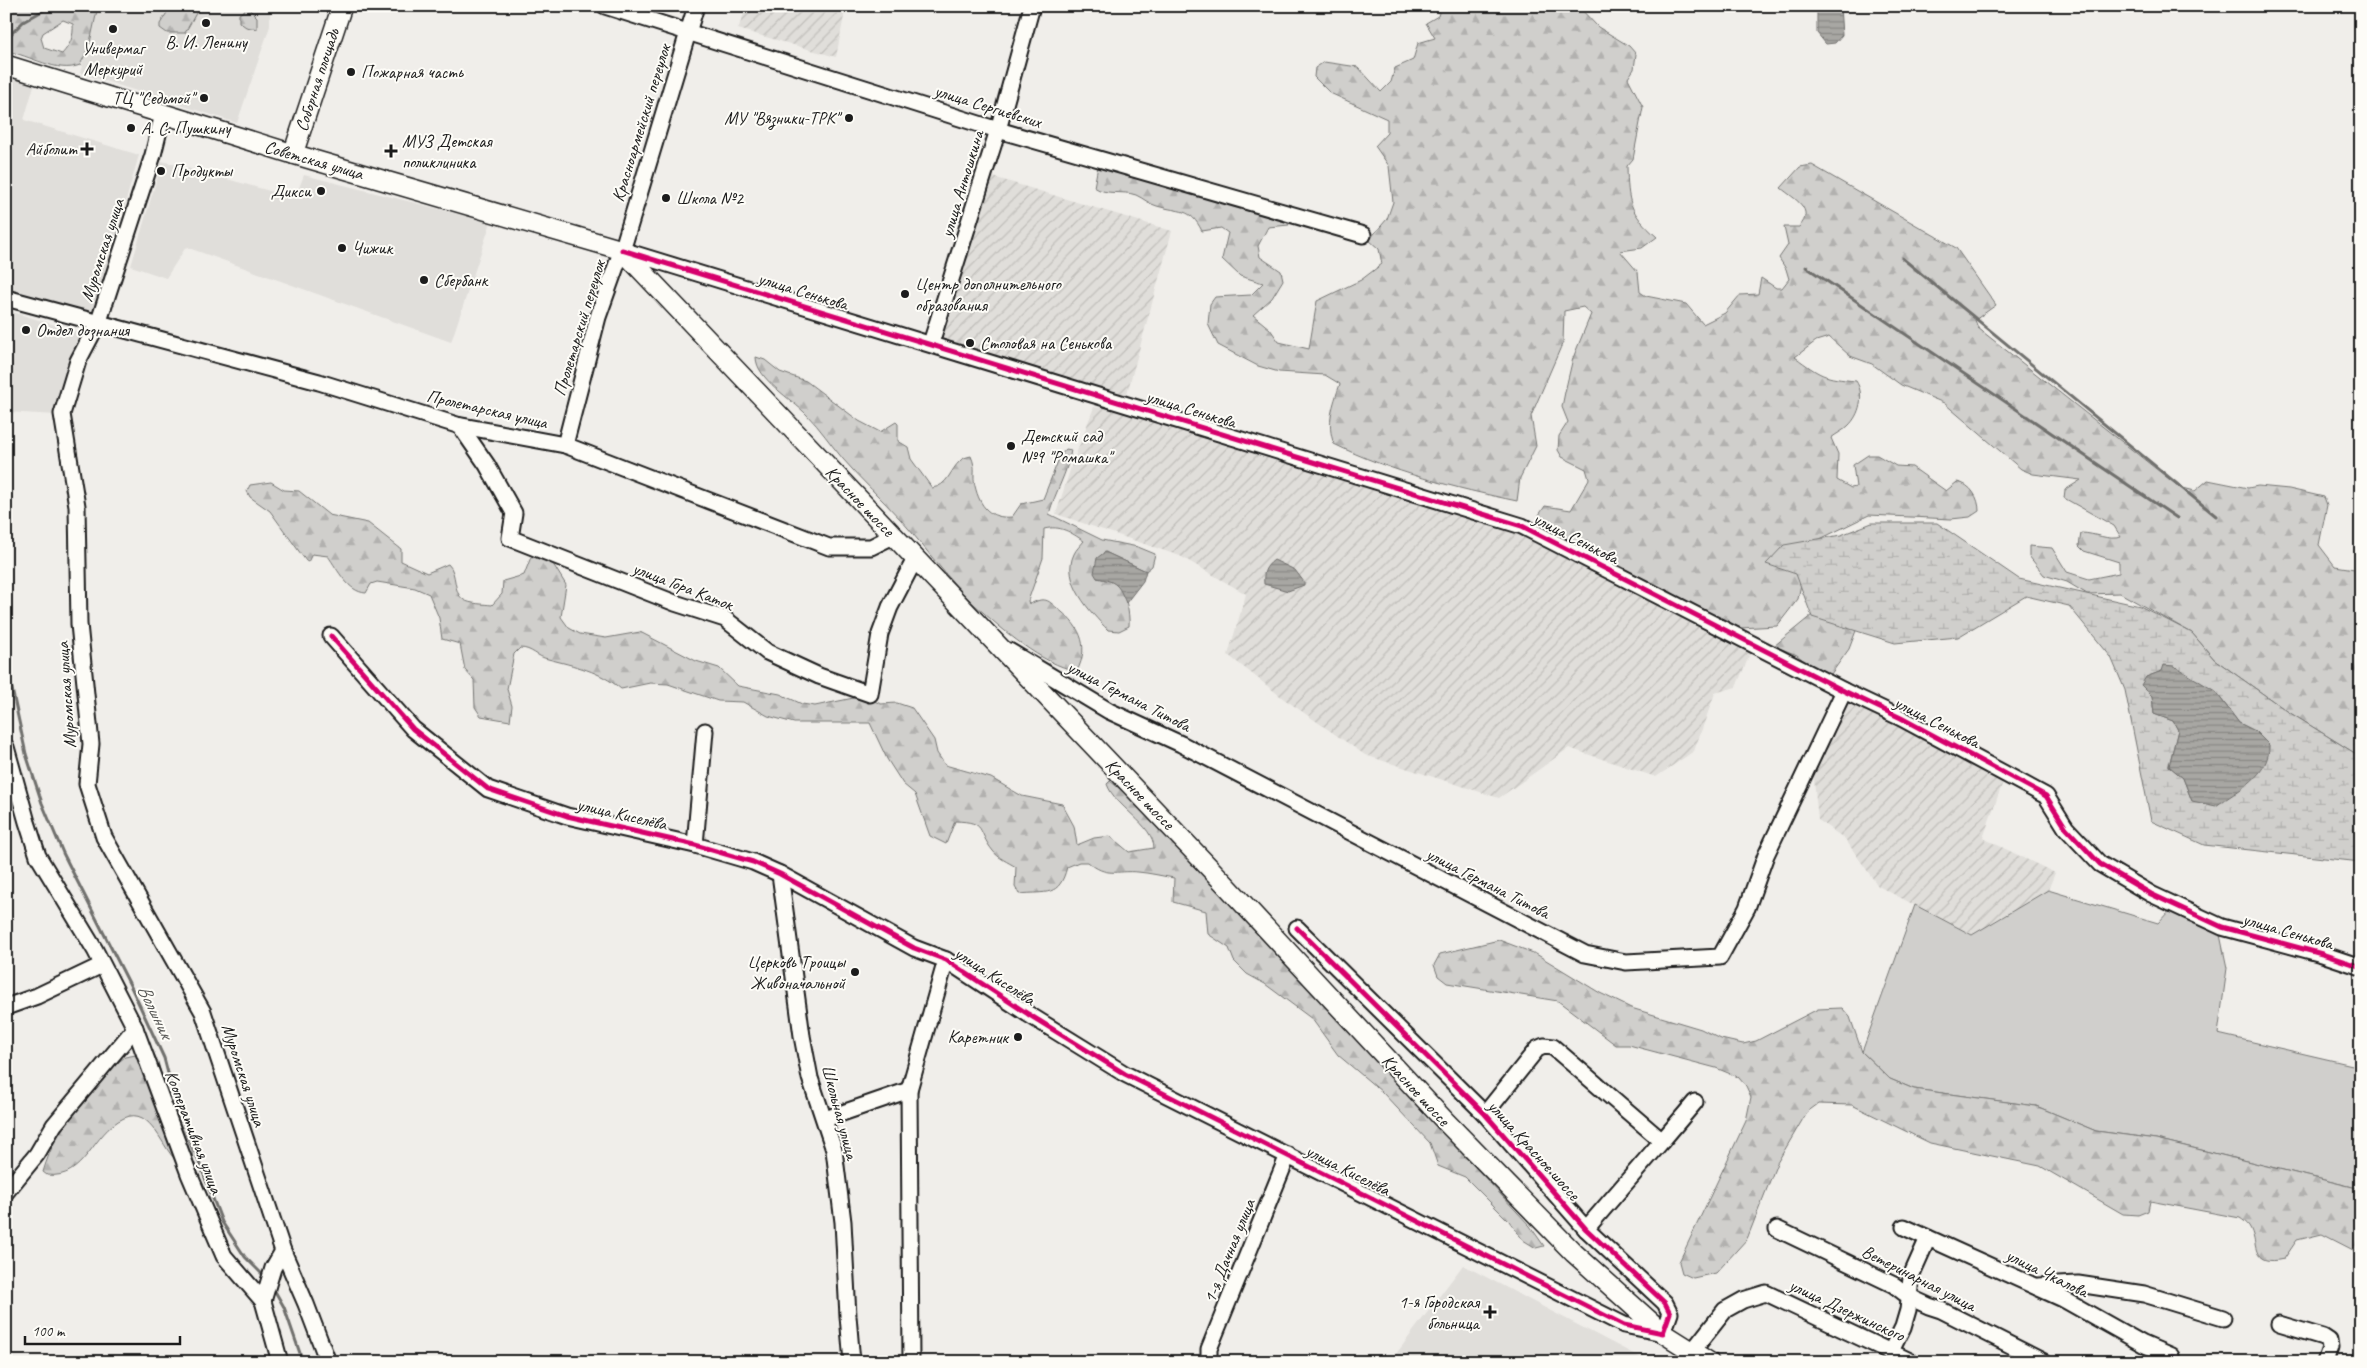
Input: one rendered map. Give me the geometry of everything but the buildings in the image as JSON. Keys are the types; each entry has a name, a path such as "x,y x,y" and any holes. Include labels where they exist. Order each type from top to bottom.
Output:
{"main road":[{"name":"Соборная площадь","path":"293,154 342,6"},
{"name":"Советская улица","path":"6,65 293,154 622,250"},
{"name":"Красное шоссе","path":"622,250 1224,883 1447,1123 1574,1253 1688,1357 1709,1362"}],"street":[{"name":"улица Сергиевских","path":"605,6 998,130 1363,235"},
{"name":"Красноармейский переулок","path":"622,250 696,6"},
{"name":"улица Антошкина","path":"931,344 998,130 1032,6"},
{"name":"Муромская улица","path":"163,114 153,155 99,321 78,361 62,414 77,506 80,624 91,744 87,784 104,838 204,1012 283,1252 306,1304 328,1362"},
{"name":"улица Сенькова","path":"622,250 1522,526 1844,691 1901,718 2046,796 2066,828 2100,864 2151,894 2222,927 2322,954 2361,967"},
{"name":"Пролетарский переулок","path":"565,445 598,317 622,250"},
{"path":"655,285 659,275 672,265"},
{"name":"Пролетарская улица","path":"6,298 99,321 319,382 460,426 565,445 829,547 871,547 893,536"},
{"name":"улица Гора Каток","path":"460,426 488,465 514,513 510,538 675,603 726,619 767,652 819,676 870,694 880,634 894,599 915,559"},
{"name":"улица Киселёва","path":"331,636 414,729 488,788 567,816 695,845 753,862 780,874 914,948 946,960 1125,1074 1624,1325 1663,1333"},
{"name":"улица Германа Титова","path":"995,643 1109,711 1181,744 1585,954 1626,962 1720,957 1747,908 1766,855 1844,691"},
{"path":"695,845 705,731"},
{"name":"Кооперативная улица","path":"6,746 26,822 38,856 102,965 135,1028 189,1174 224,1256 263,1302 280,1362"},
{"name":"Школьная улица","path":"780,874 803,1044 810,1078 834,1150 843,1222 852,1362"},
{"name":"улица Красное шоссе","path":"1297,928 1485,1114 1586,1229 1665,1303 1670,1313 1663,1333"},
{"path":"911,1362 909,1090 946,960"},
{"path":"6,1007 37,996 102,965"},
{"path":"6,1192 37,1154 54,1124 135,1028"},
{"name":"улица Красное шоссе","path":"1485,1114 1537,1049 1544,1046 1554,1047 1662,1141 1586,1229"},
{"path":"825,1119 909,1090"},
{"path":"1662,1141 1695,1102"},
{"name":"1-я Дачная улица","path":"1209,1362 1209,1349 1288,1155"},
{"name":"улица Чкалова","path":"1904,1227 2063,1299 2143,1344 2171,1356"},
{"name":"Ветеринарная улица","path":"1777,1229 1894,1285 1909,1298 1925,1306 1942,1310 2044,1362"},
{"path":"1891,1351 1903,1327 1911,1276 1928,1238"},
{"path":"263,1302 273,1268 283,1252"},
{"path":"2034,1287 2078,1284 2144,1294 2223,1318"},
{"name":"улица Дзержинского","path":"1688,1357 1725,1310 1743,1300 1766,1293 1912,1362"},
{"path":"2279,1324 2323,1337 2329,1341 2330,1348 2325,1362"}],"shaded area":[{"path":"99,6 270,6 270,26 237,123 80,73"},
{"path":"747,6 846,6 836,57 738,29"},
{"path":"1822,6 1840,6 1842,35 1835,43 1826,44 1817,33 1817,10"},
{"path":"6,76 35,82 24,120 139,155 94,313 6,290"},
{"path":"162,161 295,198 304,175 491,222 451,342 186,247 166,278 131,266"},
{"path":"987,175 1172,231 1126,397 938,338"},
{"path":"6,310 81,333 56,415 6,412"},
{"path":"1094,407 1111,409 1506,527 1750,654 1736,687 1715,693 1694,751 1656,777 1569,748 1499,798 1365,755 1284,699 1228,655 1246,594 1180,556 1056,514 1071,467"},
{"path":"1105,552 1146,571 1143,581 1126,603 1116,585 1097,578 1094,573 1097,558"},
{"path":"1274,560 1295,570 1304,582 1304,585 1288,591 1264,584 1265,570"},
{"path":"2164,665 2174,666 2215,691 2239,723 2255,731 2269,745 2268,756 2258,774 2243,788 2216,806 2192,801 2183,778 2169,766 2178,730 2173,721 2154,714 2152,696 2141,685 2146,677 2162,671"},
{"path":"1849,700 2004,779 1983,838 2055,873 2048,890 1972,935 1878,886 1845,839 1818,820 1813,769"},
{"name":"1-я Городская больница","path":"1463,1265 1645,1360 1644,1362 1390,1362"}],"green space":[{"path":"6,6 98,6 89,47 80,65 71,67 53,66 6,51","holes":["63,20 73,24 71,40 62,54 44,48 41,38 43,33"]},
{"path":"171,6 200,6 185,33 167,33 160,28 160,24"},
{"path":"1441,6 1578,6 1598,27 1629,46 1636,54 1634,69 1628,78 1643,107 1633,159 1627,166 1628,189 1635,213 1657,237 1642,248 1620,251 1638,272 1640,292 1646,296 1686,304 1703,324 1725,313 1740,295 1758,294 1761,278 1776,288 1782,288 1789,279 1786,269 1779,258 1788,245 1784,227 1799,227 1804,221 1805,215 1797,200 1781,188 1800,167 1812,165 1956,248 1996,305 1975,320 1978,328 2179,487 2195,491 2208,480 2248,488 2258,486 2289,489 2324,497 2327,505 2319,545 2335,566 2361,570 2361,757 2287,711 2214,659 2192,633 2120,593 2087,594 2067,582 2044,575 2029,556 2029,546 2052,548 2067,572 2089,579 2119,573 2119,562 2084,551 2079,546 2081,533 2111,538 2121,537 2114,526 2064,498 2065,490 2081,480 2033,474 2021,469 1944,403 1901,385 1872,364 1850,356 1829,337 1816,341 1795,357 1823,375 1836,379 1856,381 1859,386 1861,398 1856,416 1846,428 1831,438 1838,454 1837,480 1851,488 1856,487 1853,465 1868,455 1877,455 1896,466 1912,467 1946,491 1957,482 1962,483 1973,492 1978,501 1979,511 1970,517 1951,519 1869,515 1820,539 1857,628 1849,649 1831,674 1819,673 1797,655 1774,646 1829,601 1801,584 1798,599 1777,626 1740,628 1642,583 1564,542 1543,527 1539,515 1545,506 1571,510 1589,479 1586,469 1562,457 1558,450 1559,436 1568,422 1562,407 1573,358 1591,314 1583,307 1564,311 1563,342 1531,416 1536,446 1520,478 1517,501 1470,491 1401,471 1334,444 1331,421 1340,384 1325,375 1279,372 1258,366 1218,345 1208,324 1210,304 1215,297 1251,295 1263,283 1240,276 1222,259 1228,233 1221,228 1202,231 1198,223 1189,214 1154,205 1136,195 1099,190 1094,187 1098,166 1284,217 1289,225 1268,227 1258,246 1260,257 1281,271 1283,280 1272,298 1253,315 1270,329 1279,342 1309,349 1317,301 1361,280 1382,264 1379,249 1369,240 1387,219 1393,202 1389,166 1375,146 1387,133 1387,119 1330,93 1314,77 1315,68 1324,62 1358,67 1381,92 1391,82 1395,68 1413,60 1418,43 1435,38 1426,23 1438,16"},
{"path":"248,8 257,17 257,29 246,27 239,22 239,14"},
{"path":"756,357 765,360 780,372 806,381 859,421 880,432 896,422 898,424 898,441 908,447 911,459 932,488 942,484 961,460 971,456 974,465 975,486 980,500 987,510 998,516 1012,517 1021,504 1043,499 1060,456 1066,449 1071,450 1049,514 1102,540 1138,547 1155,554 1152,566 1146,571 1105,552 1097,578 1111,581 1121,590 1128,609 1129,626 1119,631 1108,630 1079,595 1071,575 1071,564 1075,552 1084,541 1070,532 1060,529 1044,529 1043,558 1028,601 1029,604 1040,600 1048,601 1064,614 1080,635 1083,652 1077,671 1050,661 1023,645 976,606 956,586 901,520 843,459 812,420 768,381 758,365"},
{"path":"271,482 284,490 299,491 329,515 368,523 401,549 401,561 427,573 448,564 453,572 458,593 464,600 492,605 502,594 503,581 524,575 531,557 550,559 566,585 561,617 569,628 580,634 606,638 640,632 696,661 719,668 738,686 780,694 802,704 815,706 863,696 881,704 897,703 912,708 934,740 937,753 945,765 991,778 1022,796 1062,804 1074,826 1077,845 1094,838 1110,836 1129,852 1154,848 1148,831 1111,792 1107,784 1110,781 1149,812 1169,838 1530,1226 1544,1246 1536,1248 1523,1240 1509,1221 1465,1177 1438,1166 1430,1143 1382,1092 1338,1055 1312,1019 1265,984 1247,974 1234,961 1229,948 1208,934 1206,911 1173,902 1174,878 1138,872 1106,872 1088,862 1079,862 1067,867 1064,877 1056,888 1044,892 1019,894 1015,887 1016,867 995,853 977,825 955,821 946,844 930,836 915,794 903,784 887,759 870,723 794,723 768,716 743,702 718,701 668,684 650,683 621,689 596,673 544,658 528,649 520,648 514,654 507,689 512,706 510,721 481,716 475,707 474,680 465,670 460,644 442,639 439,618 429,594 415,588 377,582 371,584 366,593 360,592 349,585 328,556 312,554 308,562 306,561 270,511 250,497 247,491 250,485"},
{"path":"1872,523 1937,523 2019,579 2140,606 2192,633 2214,659 2287,711 2361,757 2361,862 2204,845 2151,821 2125,690 2111,657 2069,606 2026,596 1958,637 1895,643 1812,617 1796,574 1766,564 1784,545 1841,535","holes":["2162,671 2215,691 2239,723 2255,731 2192,801 2183,778 2169,766 2178,730 2173,721 2154,714 2152,696 2146,677"]},
{"path":"2048,890 2158,923 2169,911 2219,930 2227,968 2218,1034 2361,1067 2361,1189 2156,1139 2096,1131 2036,1106 1914,1089 1890,1079 1862,1052 1915,905 1972,935"},
{"path":"1499,940 1536,954 1600,993 1631,1008 1701,1029 1721,1039 1743,1044 1756,1041 1818,1009 1842,1008 1850,1017 1862,1052 1890,1079 1914,1089 2036,1106 2096,1131 2156,1139 2361,1189 2361,1254 2322,1234 2297,1240 2284,1259 2265,1260 2257,1252 2249,1226 2240,1218 2150,1201 2148,1211 2138,1215 2123,1214 2040,1166 1930,1143 1852,1105 1818,1104 1807,1112 1777,1163 1747,1239 1716,1273 1693,1278 1682,1273 1679,1262 1746,1121 1751,1097 1746,1086 1738,1077 1716,1068 1629,1045 1616,1045 1558,1001 1447,983 1438,976 1434,965 1440,954"},
{"path":"143,1047 153,1052 158,1062 165,1089 192,1150 193,1161 190,1166 179,1163 149,1123 142,1118 134,1116 124,1118 113,1125 80,1163 71,1170 60,1175 47,1175 43,1172 56,1139 81,1101 116,1064 125,1057 136,1055"}],"waterway":[{"name":"Волшник","path":"6,39 23,22 51,6"},
{"path":"1902,258 2216,516"},
{"path":"1806,267 2177,518"},
{"name":"Волшник","path":"6,661 26,754 42,803 63,853 132,989 164,1058 175,1100 222,1222 245,1257 265,1277"},
{"name":"Волшник","path":"272,1286 284,1307 303,1362"}],"marked path":[{"path":"2171,1356 2196,1362"}],"cycle path":[{"path":"622,250 1522,526 1844,691 1901,718 2046,796 2066,828 2100,864 2151,894 2222,927 2322,954 2361,967"},
{"path":"331,636 413,729 488,789 567,816 695,845 753,862 780,874 914,948 946,960 1125,1074 1624,1325 1663,1333 1670,1313 1665,1303 1586,1229 1485,1114 1297,928"}],"place":[{"name":"В. И. Ленину","path":"206,23"},
{"name":"Универмаг Меркурий","path":"113,29"},
{"name":"Пожарная часть","path":"351,72"},
{"name":"ТЦ \"Седьмой\"","path":"204,98"},
{"name":"МУ \"Вязники-ТРК\"","path":"849,118"},
{"name":"А. С. Пушкину","path":"131,128"},
{"name":"Айболит","path":"87,149"},
{"name":"МУЗ Детская поликлиника","path":"391,151"},
{"name":"Продукты","path":"161,171"},
{"name":"Дикси","path":"321,191"},
{"name":"Школа №2","path":"666,198"},
{"name":"Чижик","path":"342,248"},
{"name":"Сбербанк","path":"424,280"},
{"name":"Центр дополнительного образования","path":"905,294"},
{"name":"Отдел дознания","path":"26,330"},
{"name":"Столовая на Сенькова","path":"970,343"},
{"name":"Детский сад №9 \"Ромашка\"","path":"1011,446"},
{"name":"Церковь Троицы Живоначальной","path":"855,972"},
{"name":"Каретник","path":"1018,1037"},
{"name":"1-я Городская больница","path":"1490,1312"}]}
